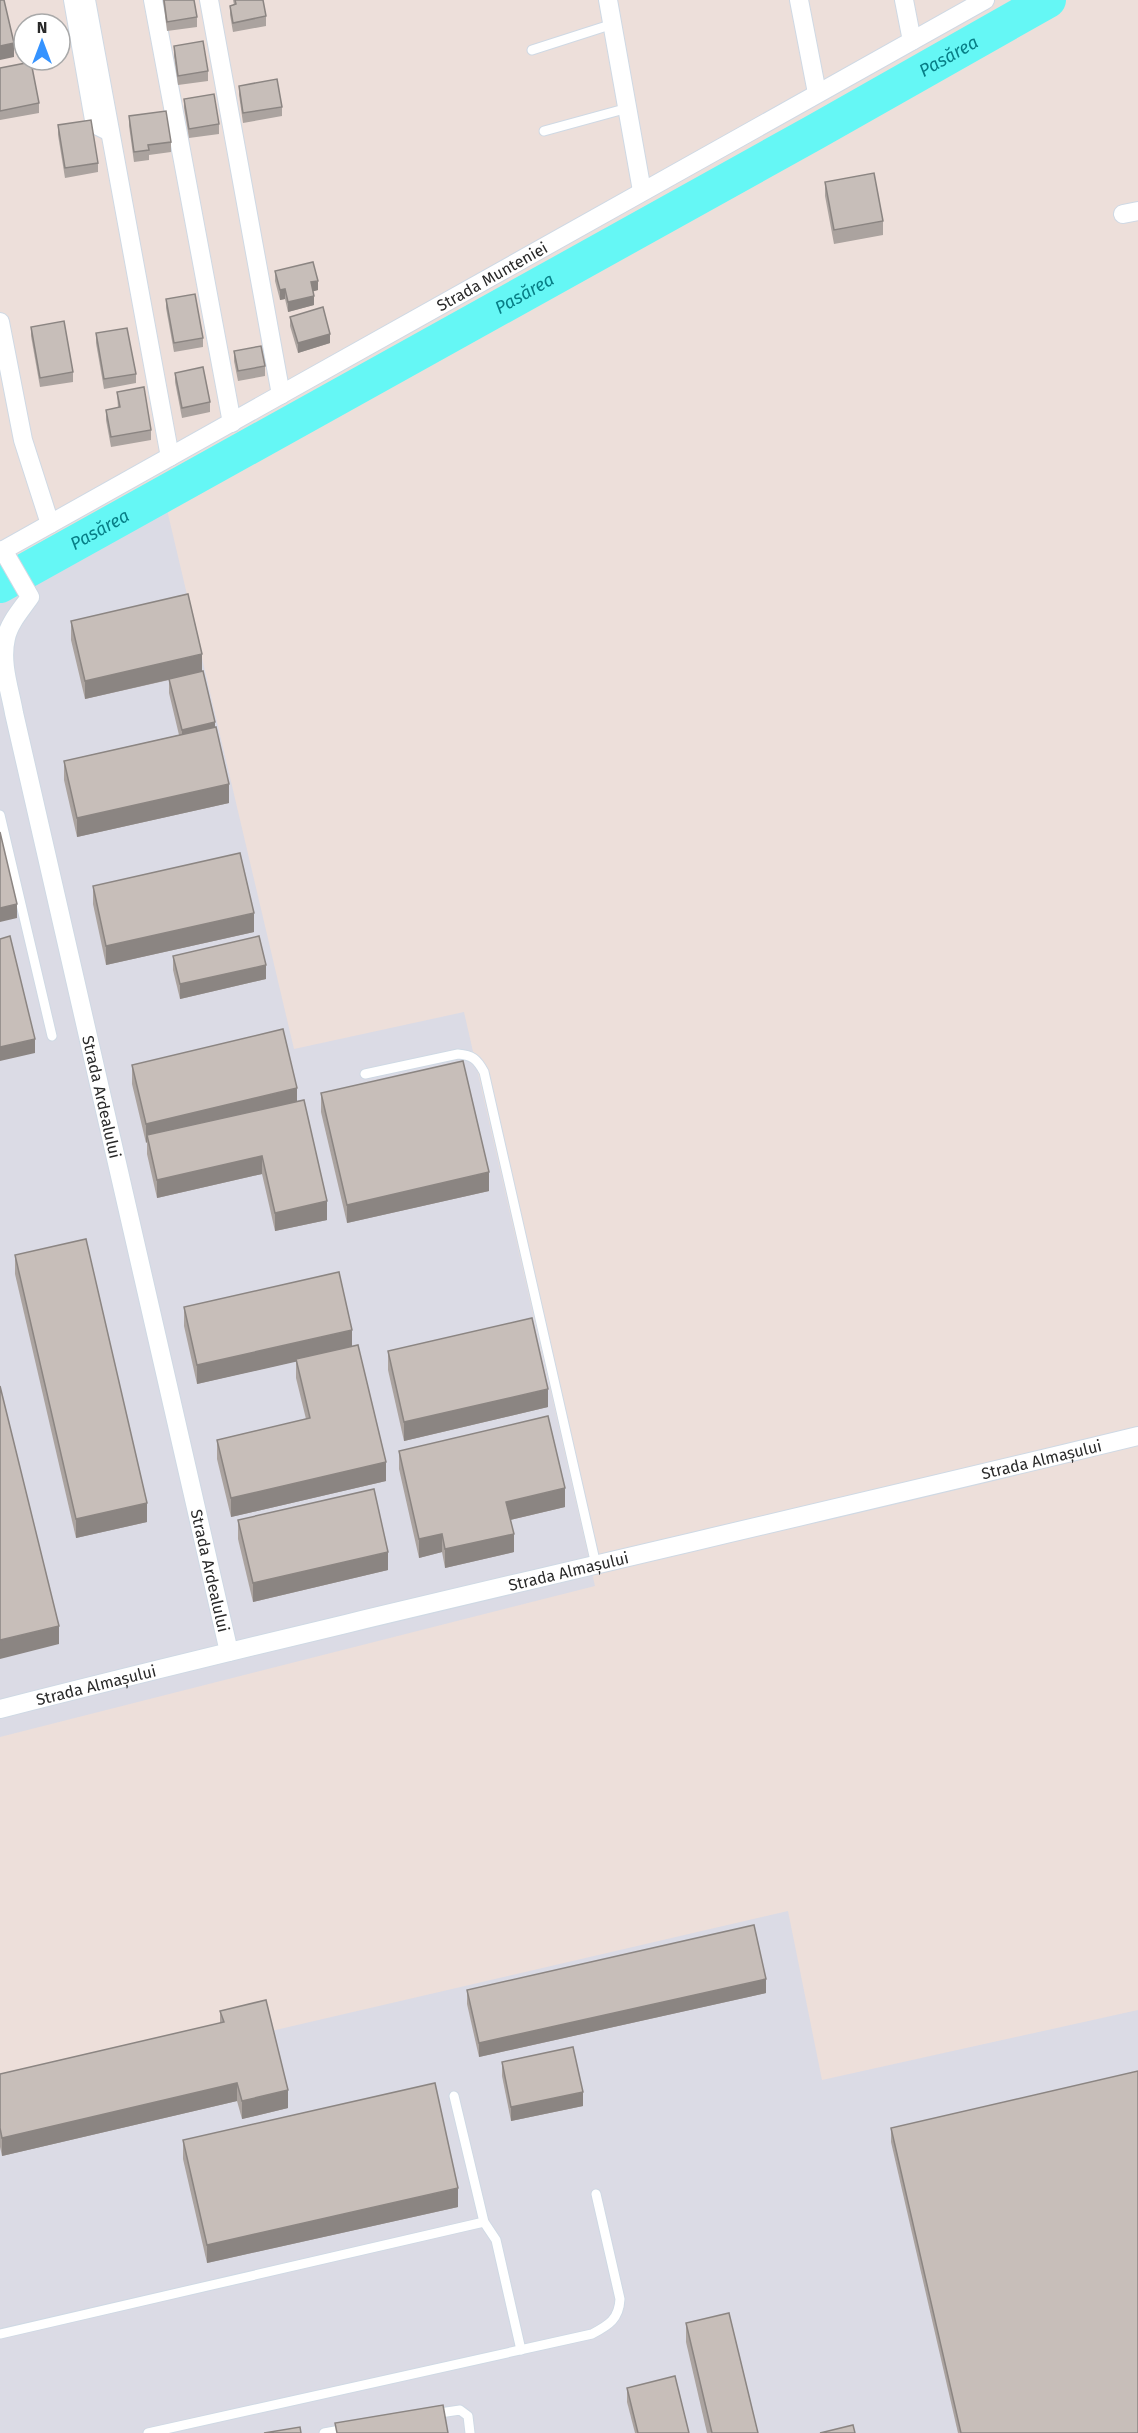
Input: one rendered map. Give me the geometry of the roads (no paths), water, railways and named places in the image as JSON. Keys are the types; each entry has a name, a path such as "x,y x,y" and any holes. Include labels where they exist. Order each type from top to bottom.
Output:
{"street":[{"path":"74,0 94,120 98,126 110,132"},
{"path":"86,0 170,458"},
{"path":"153,0 232,423"},
{"path":"209,0 280,395"},
{"path":"608,0 642,191"},
{"path":"799,0 816,93"},
{"path":"904,0 912,41"},
{"name":"Strada Munteniei","path":"4,554 50,524 985,0"},
{"path":"0,322 23,440 50,524"},
{"name":"Strada Ardealului","path":"4,554 30,597 14,620 6,638 4,662 229,1652"},
{"name":"Strada Almașului","path":"0,1709 229,1652 596,1564 763,1527 1138,1436"}],"lane":[{"path":"532,50 613,24"},
{"path":"543,130 628,108"},
{"path":"0,815 52,1036"},
{"path":"365,1074 458,1054 470,1055 478,1061 484,1072 596,1564"},
{"path":"454,2096 483,2222 496,2240 521,2350"},
{"path":"148,2433 592,2334 612,2323 620,2311 620,2299 596,2194"},
{"path":"0,2334 483,2222"},
{"path":"426,2416 460,2410 468,2416 470,2433"},
{"path":"324,2433 358,2427"}],"waterway":[{"name":"Pasărea","path":"0,585 1048,0"}]}
